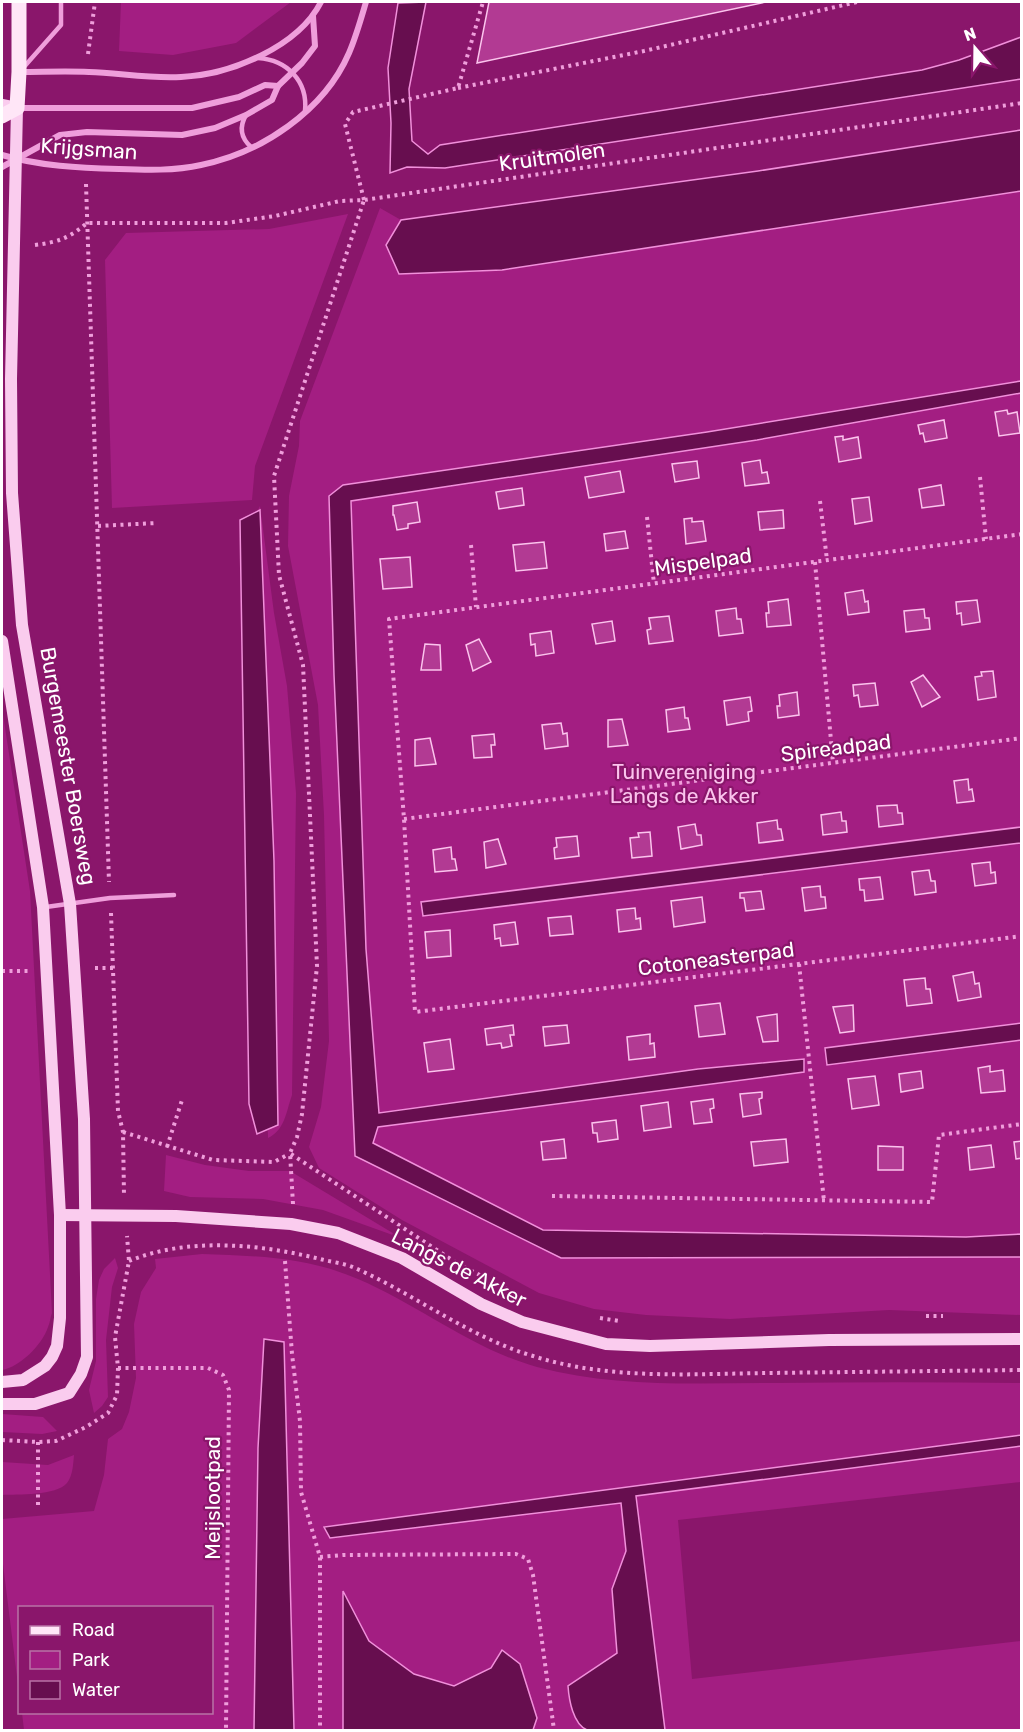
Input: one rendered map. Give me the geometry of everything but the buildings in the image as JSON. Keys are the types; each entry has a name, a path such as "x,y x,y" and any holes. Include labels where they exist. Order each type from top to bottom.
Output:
{"main road":[{"name":"Burgemeester Boersweg","path":"9,107 19,72 19,2"},
{"path":"2,116 9,107"}],"street":[{"path":"19,72 89,72 181,77 228,69 283,44 313,16 321,2"},
{"name":"Krijgsman","path":"15,159 86,168 144,170 200,166 251,147 283,131 315,103 335,78 349,54 366,2"},
{"name":"Krijgsman","path":"15,159 60,135 87,132 182,135 215,128 246,115 272,99 278,86 315,46 313,16"},
{"name":"Krijgsman","path":"9,107 192,108 239,97 265,85 278,86"},
{"name":"Burgemeester Boersweg","path":"2,1404 36,1404 69,1393 81,1374 87,1357 84,1119 70,904 22,625 16,558 12,493 11,379 15,159 9,107"},
{"path":"2,155 15,159"},
{"path":"2,167 15,159"},
{"name":"Burgemeester Boersweg","path":"2,641 43,907 60,1215 60,1318 57,1346 45,1366 23,1380 2,1382"},
{"name":"Langs de Akker","path":"60,1215 176,1216 291,1224 338,1233 402,1258 481,1304 522,1322 606,1344 650,1346 828,1340 1022,1339"}],"lane":[{"path":"19,72 61,25 61,2"},
{"path":"253,57 281,64 292,72 304,90 305,111"},
{"path":"246,115 242,122 242,136 251,147"},
{"path":"43,907 110,898 174,895"}],"path":[{"path":"89,72 87,47 95,2"},
{"path":"458,88 483,2"},
{"path":"294,1207 290,1153 297,1137 302,1114 317,966 303,665 279,575 274,476 364,200 345,124 353,112 458,88 644,51 857,2"},
{"name":"Kruitmolen","path":"87,223 226,223 275,216 340,201 364,200 1022,103"},
{"path":"86,168 118,1111 123,1132 213,1160 274,1162 290,1153"},
{"path":"15,246 48,243 71,237 87,223"},
{"path":"980,477 986,539"},
{"path":"820,501 827,560"},
{"path":"647,517 654,584"},
{"path":"98,526 157,523"},
{"name":"Mispelpad","path":"404,819 389,619 1022,534"},
{"path":"471,545 477,607"},
{"path":"814,562 833,763"},
{"name":"Spireadpad","path":"404,819 1022,738"},
{"name":"Cotoneasterpad","path":"404,819 415,1012 1022,936"},
{"path":"799,964 824,1201"},
{"path":"167,1147 182,1100"},
{"path":"552,1196 932,1202 939,1135 1022,1124"},
{"path":"290,1153 459,1264 518,1295"},
{"path":"2,1440 38,1443 56,1441 86,1427 108,1413 117,1395 118,1368 115,1337 129,1261"},
{"path":"285,1261 300,1421 301,1492 320,1557 320,1731"},
{"path":"925,1316 947,1316"},
{"path":"591,1317 624,1322"},
{"name":"Meijslootpad","path":"118,1368 208,1368 223,1374 229,1390 226,1731"},
{"path":"38,1443 38,1506"},
{"path":"320,1557 516,1554 528,1559 533,1575 554,1731"}],"green space":[{"path":"121,2 291,2 236,43 173,55 119,51"},
{"name":"Tuinvereniging Langs de Akker","path":"1021,191 1021,1315 889,1310 730,1319 646,1315 594,1309 539,1293 402,1220 319,1168 309,1147 321,1107 329,1041 324,815 318,705 288,546 289,496 299,446 300,421 380,208 401,220 386,245 399,274 502,270"},
{"path":"348,214 255,466 252,500 112,508 105,260 126,233 269,229"},
{"path":"260,506 274,613 287,686 296,793 292,1095 281,1125 274,1135 268,1138 254,518"},
{"path":"2,708 30,891 52,1313 45,1334 36,1348 16,1365 2,1370"},
{"path":"166,1155 205,1165 249,1171 290,1171 401,1238 323,1210 263,1199 190,1197 164,1191"},
{"path":"202,1254 282,1259 320,1266 358,1279 381,1290 490,1349 537,1367 566,1374 656,1383 1021,1383 1021,1482 678,1520 692,1679 1021,1641 1021,1730 294,1730 284,1343 265,1339 258,1448 254,1730 24,1730 22,1714 213,1714 213,1606 18,1606 18,1685 2,1556 2,1519 94,1511 104,1475 108,1439 122,1429 129,1412 136,1378 134,1324 141,1292 156,1268 155,1259"},
{"path":"115,1258 118,1268 112,1287 106,1340 108,1397 94,1413 89,1390 96,1361 96,1299 99,1280 104,1269"},
{"path":"2,1414 43,1417 57,1431 42,1434 2,1432"},
{"path":"74,1455 70,1477 62,1487 36,1494 2,1495 2,1462 48,1465"}],"water":[{"path":"426,2 409,89 412,141 428,154 440,145 922,70 959,60 1021,37 1021,79 445,168 407,167 390,173 391,123 388,68 398,3"},
{"path":"1021,130 1021,191 502,270 399,274 386,245 401,220 758,171"},
{"path":"1021,381 1021,393 757,440 351,501 366,949 379,1113 698,1069 804,1059 804,1072 378,1127 373,1143 543,1230 966,1237 1021,1234 1021,1257 561,1258 355,1156 334,675 329,496 343,485 707,432"},
{"path":"260,510 274,861 278,1125 257,1134 249,1104 240,520"},
{"path":"1021,827 1021,843 423,916 421,902"},
{"path":"1021,1023 1021,1040 827,1065 825,1048"},
{"path":"264,1339 284,1342 294,1730 254,1730 258,1448"},
{"path":"1021,1435 1021,1446 636,1496 665,1730 587,1730 578,1723 569,1698 568,1686 617,1653 612,1589 626,1551 621,1503 330,1538 324,1527"},
{"path":"343,1591 369,1641 414,1674 454,1686 491,1668 502,1650 520,1664 537,1718 533,1730 343,1730"}]}
